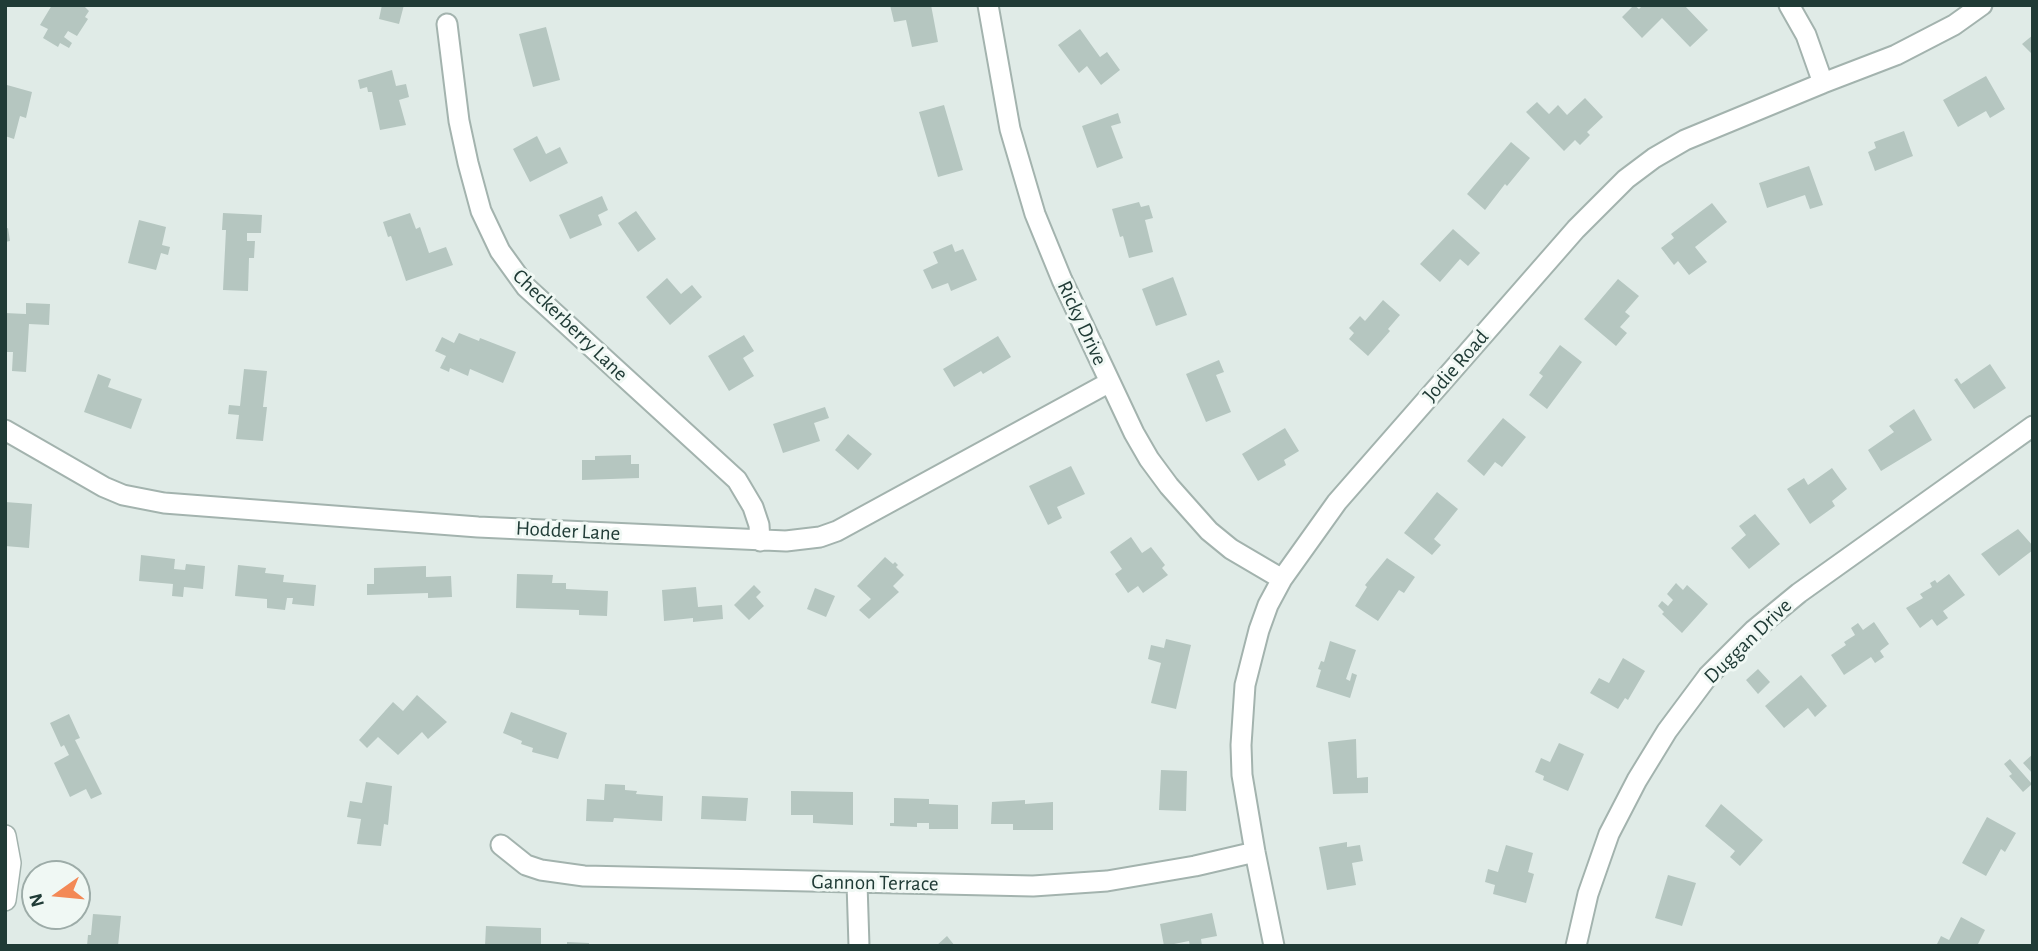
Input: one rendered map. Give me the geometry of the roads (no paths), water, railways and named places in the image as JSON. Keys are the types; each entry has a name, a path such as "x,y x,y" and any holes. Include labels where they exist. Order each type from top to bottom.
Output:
{"street":[{"name":"Ricky Drive","path":"988,5 1004,103 1021,173 1048,248 1149,459 1188,510 1231,549 1282,579"},
{"path":"1789,5 1806,35 1823,83"},
{"name":"Jodie Road","path":"1274,946 1242,775 1245,685 1268,605 1282,579 1337,502 1576,229 1626,179 1685,140 1896,55 1934,36 1982,5"},
{"name":"Checkerberry Lane","path":"447,24 456,100 468,163 481,211 500,251 526,287 737,480 753,508 759,525 760,541"},
{"name":"Hodder Lane","path":"5,430 104,488 123,495 164,503 478,527 760,541 805,540 836,531 1110,382"},
{"name":"Duggan Drive","path":"1576,946 1588,894 1609,834 1667,731 1708,676 1754,630 1799,593 2033,426"},
{"path":"5,836 10,863 5,900"},
{"name":"Gannon Terrace","path":"501,845 526,865 572,875 1020,886 1069,884 1152,873 1255,852"},
{"path":"858,883 859,946"}]}
